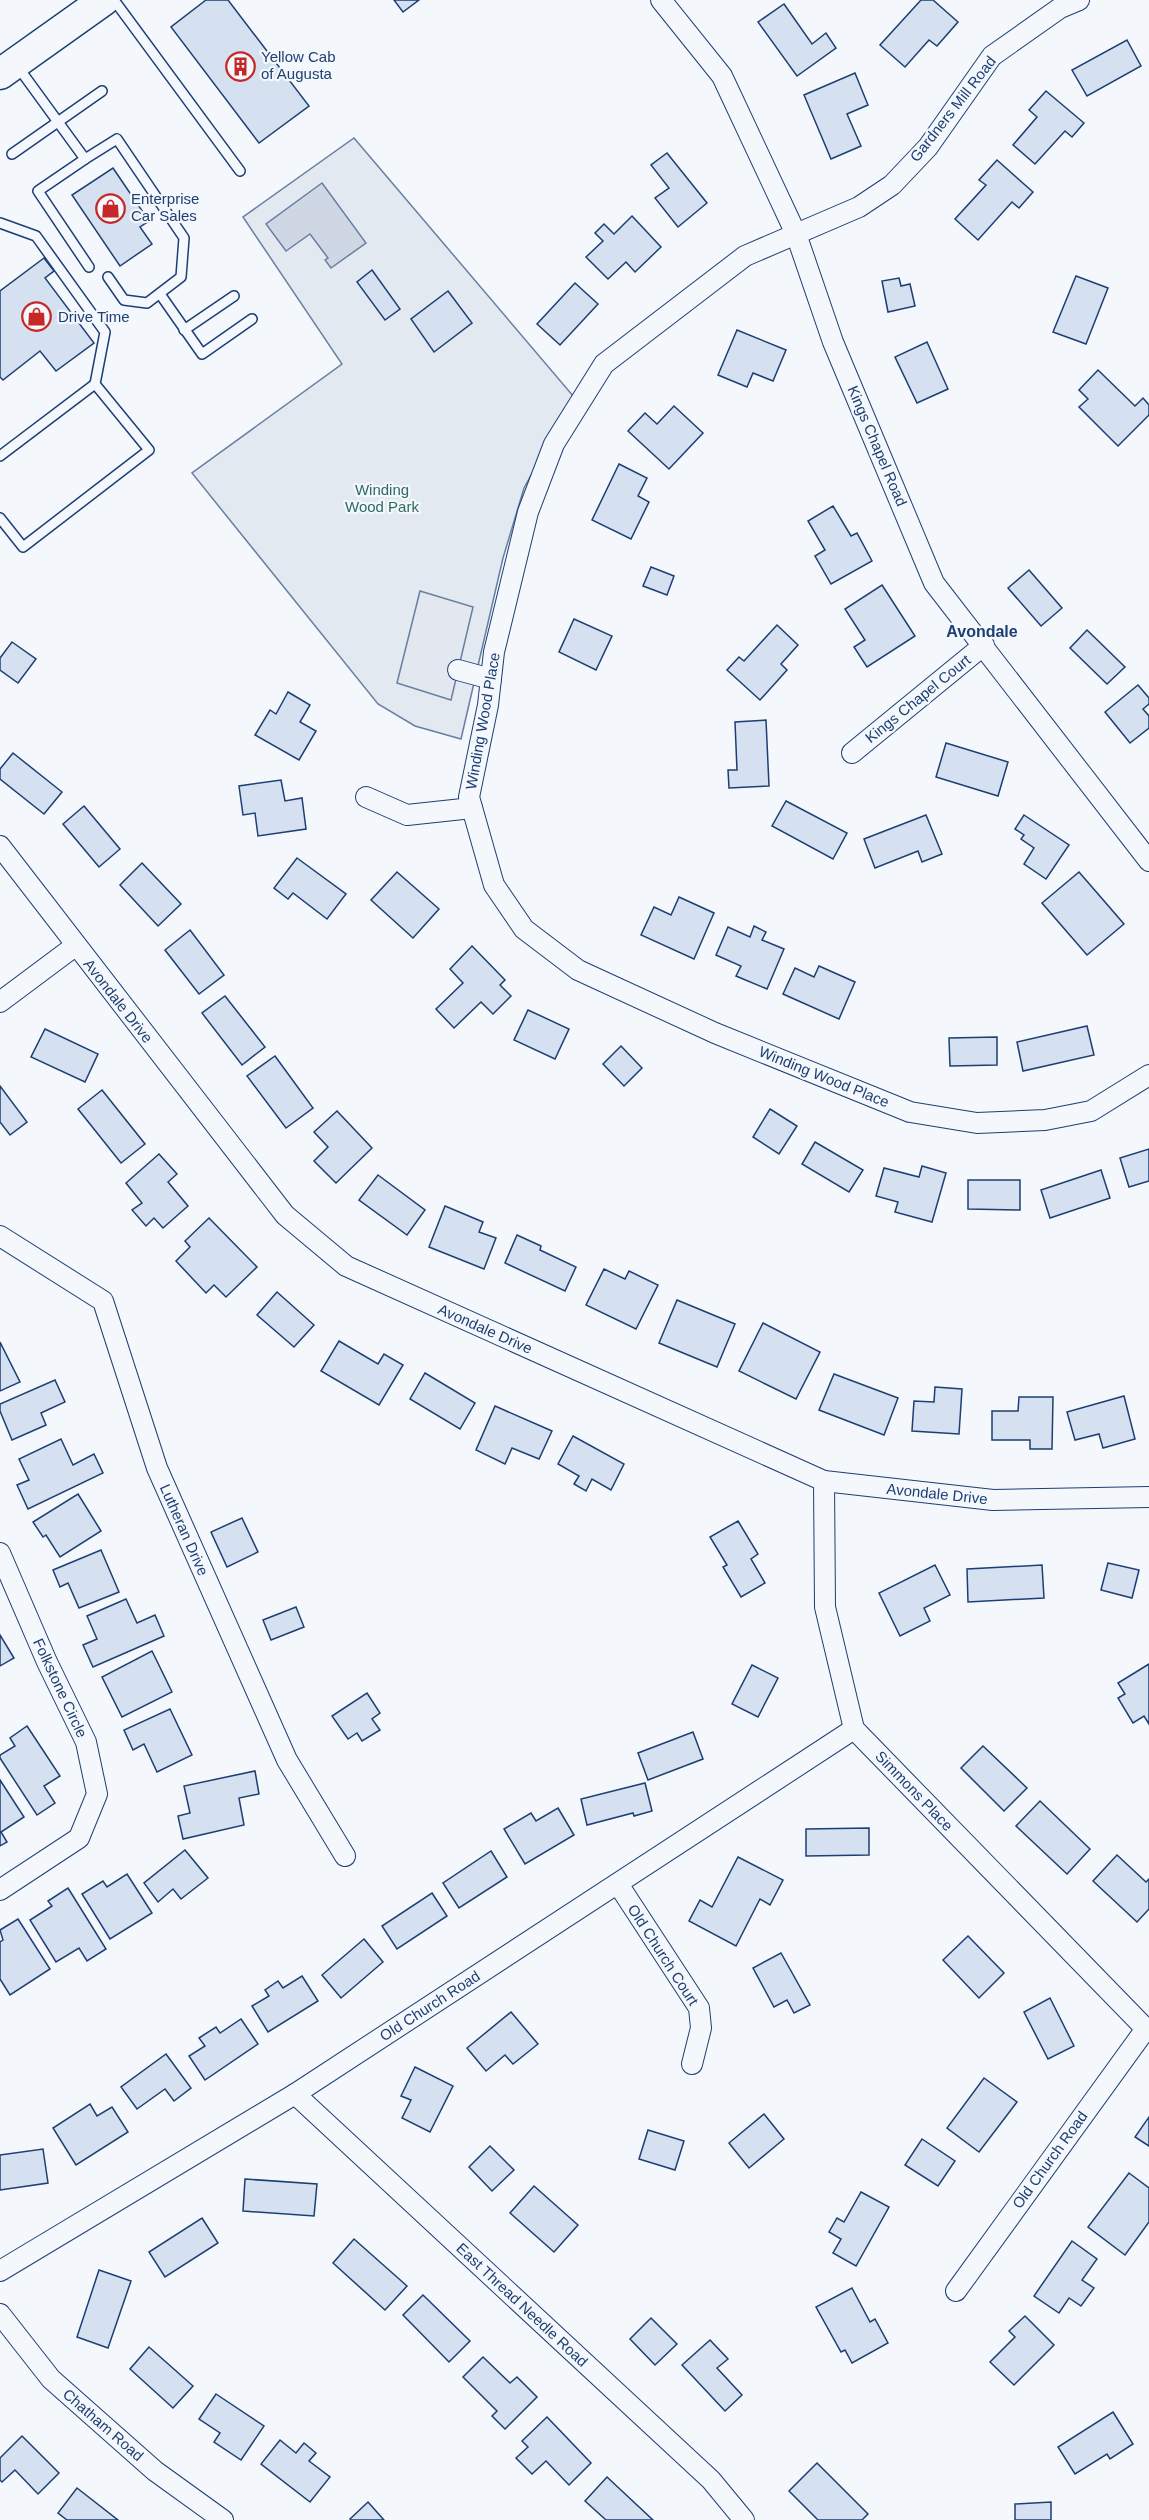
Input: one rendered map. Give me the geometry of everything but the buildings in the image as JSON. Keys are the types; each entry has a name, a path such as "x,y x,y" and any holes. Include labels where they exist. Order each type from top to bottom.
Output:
{"main road":[{"path":"8,68 104,0"}],"street":[{"name":"Kings Chapel Road","path":"661,0 722,76 796,234 833,342 934,583 1149,861"},
{"name":"Gardners Mill Road","path":"796,234 859,207 892,185 928,147 992,56 1060,8 1079,0"},
{"name":"Winding Wood Place","path":"796,234 745,256 604,364 554,444 528,512 494,652 492,679 469,797 494,885 524,930 578,970 715,1033 910,1112 977,1123 1045,1120 1091,1112 1149,1075"},
{"name":"Kings Chapel Court","path":"852,753 984,645"},
{"path":"458,670 492,679"},
{"path":"366,797 407,815 472,808"},
{"name":"Avondale Drive","path":"0,846 285,1215 346,1266 824,1481 993,1500 1149,1497"},
{"path":"0,1002 75,946"},
{"name":"Lutheran Drive","path":"0,1236 103,1301 157,1468 287,1760 345,1856"},
{"path":"824,1481 825,1607 854,1729"},
{"name":"Folkstone Circle","path":"0,1553 47,1662 86,1742 97,1794 79,1838 0,1890"},
{"name":"Old Church Road","path":"0,2271 295,2094 854,1729"},
{"name":"Simmons Place","path":"854,1729 1147,2031"},
{"name":"Old Church Court","path":"618,1884 699,2008 701,2028 692,2064"},
{"name":"Old Church Road","path":"956,2291 1147,2031"},
{"name":"East Thread Needle Road","path":"295,2094 711,2480 744,2520"},
{"name":"Chatham Road","path":"0,2314 51,2379 155,2471 223,2520"}],"lane":[{"path":"114,0 240,171"},
{"path":"8,68 58,122 85,159"},
{"path":"12,154 102,91"},
{"path":"89,267 38,191 117,139 184,238 181,277 147,303 124,300 108,278"},
{"path":"0,223 36,236 105,332 95,384 0,456"},
{"path":"160,294 202,354 252,319"},
{"path":"184,330 234,296"},
{"path":"0,518 23,547 149,450 95,384"}],"green space":[{"name":"Winding Wood Park","path":"354,138 574,397 524,488 503,558 461,739 415,726 378,704 192,473 342,364 243,217"}],"shaded area":[{"path":"322,183 366,243 331,268 325,260 328,258 310,234 286,251 266,224"},
{"path":"420,591 473,607 451,700 397,683"}],"place":[{"name":"Yellow Cab of Augusta","path":"240,66"},
{"name":"Enterprise Car Sales","path":"110,208"},
{"name":"Drive Time","path":"37,317"}],"district":[{"name":"Avondale","path":"982,631"}]}
